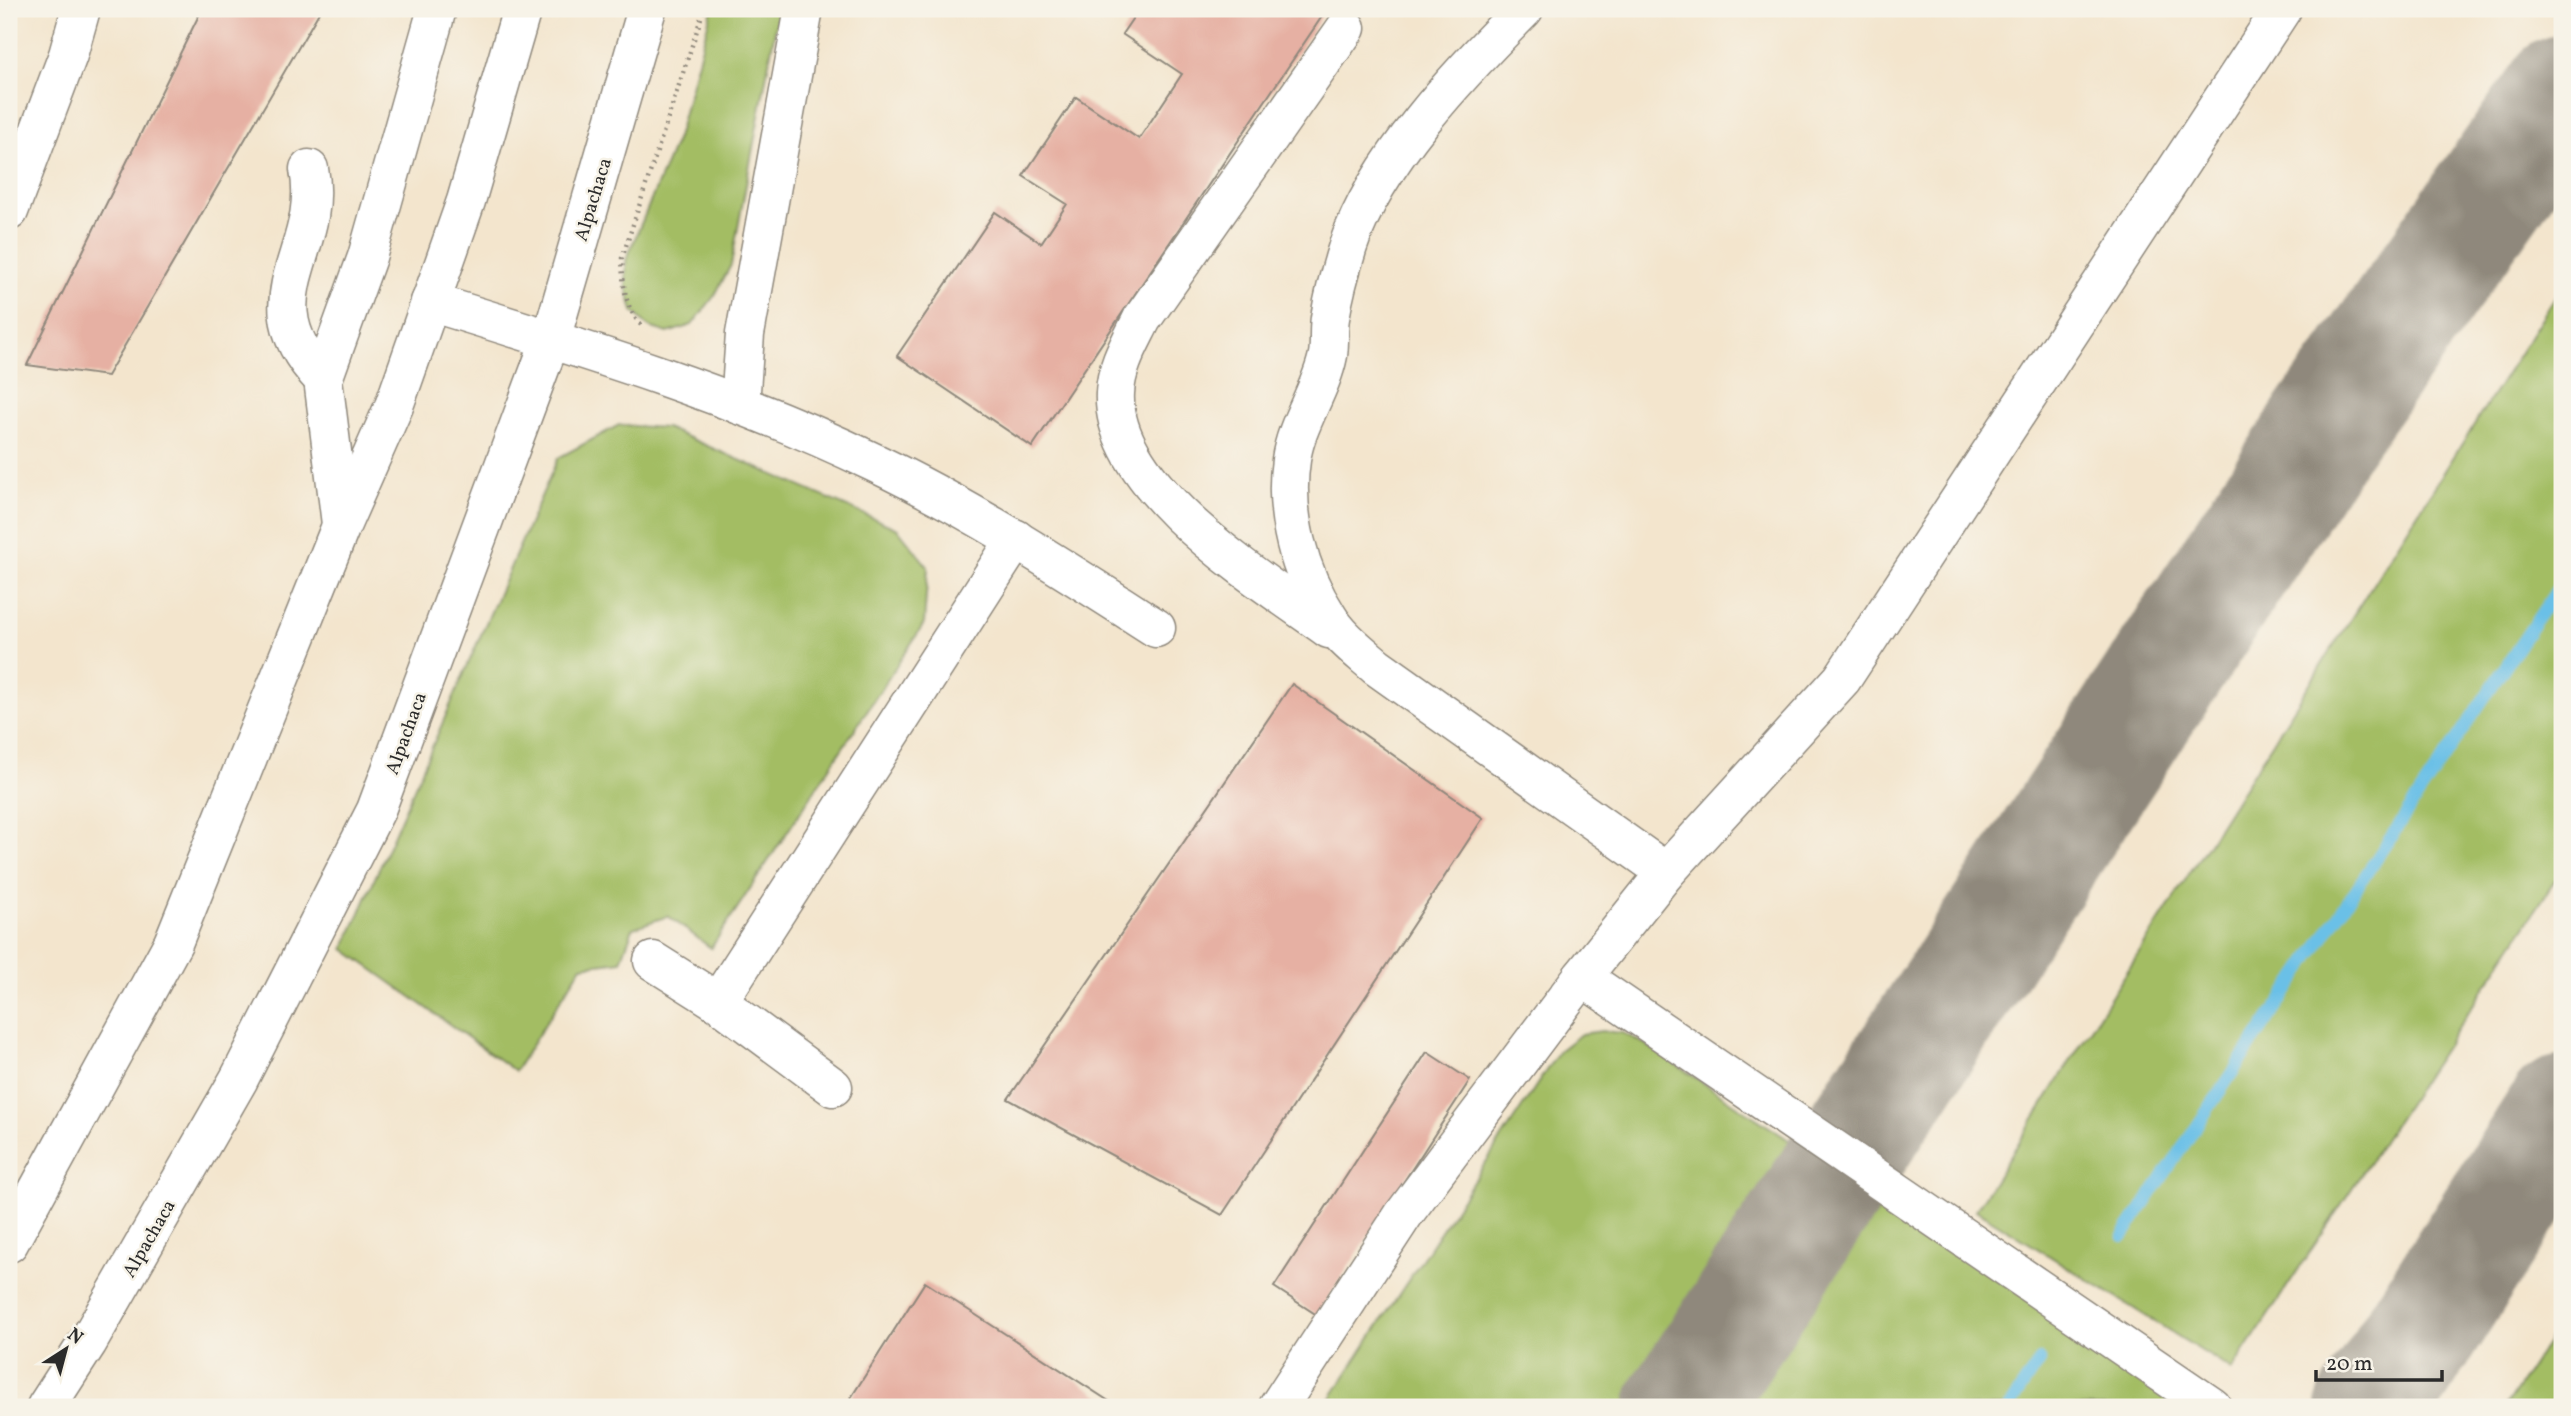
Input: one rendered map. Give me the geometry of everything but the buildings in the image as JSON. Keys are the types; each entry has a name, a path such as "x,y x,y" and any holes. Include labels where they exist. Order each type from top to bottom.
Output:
{"lane":[{"path":"9,211 68,55 81,9"},
{"path":"341,526 323,379 367,257 437,9"},
{"path":"9,1243 173,943 341,526 394,406 466,201 522,9"},
{"name":"Alpachaca","path":"46,1407 88,1342 239,1079 376,810 551,339 648,9"},
{"path":"740,405 745,334 804,9"},
{"path":"1350,644 1329,619 1311,587 1293,531 1290,499 1291,459 1328,355 1330,318 1348,246 1369,195 1390,162 1485,47 1524,9"},
{"path":"1278,1407 1404,1214 1582,977 1666,872 1842,679 2282,9"},
{"path":"1346,28 1142,319 1121,362 1115,393 1118,422 1134,461 1188,523 1228,557 1666,872"},
{"path":"309,169 313,189 310,213 287,299 289,328 296,345 303,359 323,379"},
{"path":"430,302 551,339 740,405 874,462 1016,539 1156,628"},
{"path":"718,1002 1016,539"},
{"path":"653,961 718,1002 833,1087"},
{"path":"1582,977 2212,1407"}],"path":[{"path":"648,331 631,313 623,286 622,258 704,9"}],"green space":[{"path":"712,9 779,9 731,265 715,295 692,325 668,333 649,327 633,311 626,285 626,260 677,138"},
{"path":"2562,286 2562,870 2232,1370 1976,1210"},
{"path":"619,425 666,428 898,529 928,567 924,624 711,948 668,916 633,928 621,961 582,966 515,1071 344,949 558,458"},
{"path":"1602,1031 1623,1033 1645,1044 2189,1407 1325,1407 1559,1051 1581,1034"},
{"path":"2562,1320 2562,1407 2505,1407"}],"waterway":[{"path":"2123,1236 2562,582"},
{"path":"2009,1407 2040,1360"}],"taxiway":[{"path":"1682,1407 2324,429 2562,92"},
{"path":"2373,1407 2562,1113"}]}
